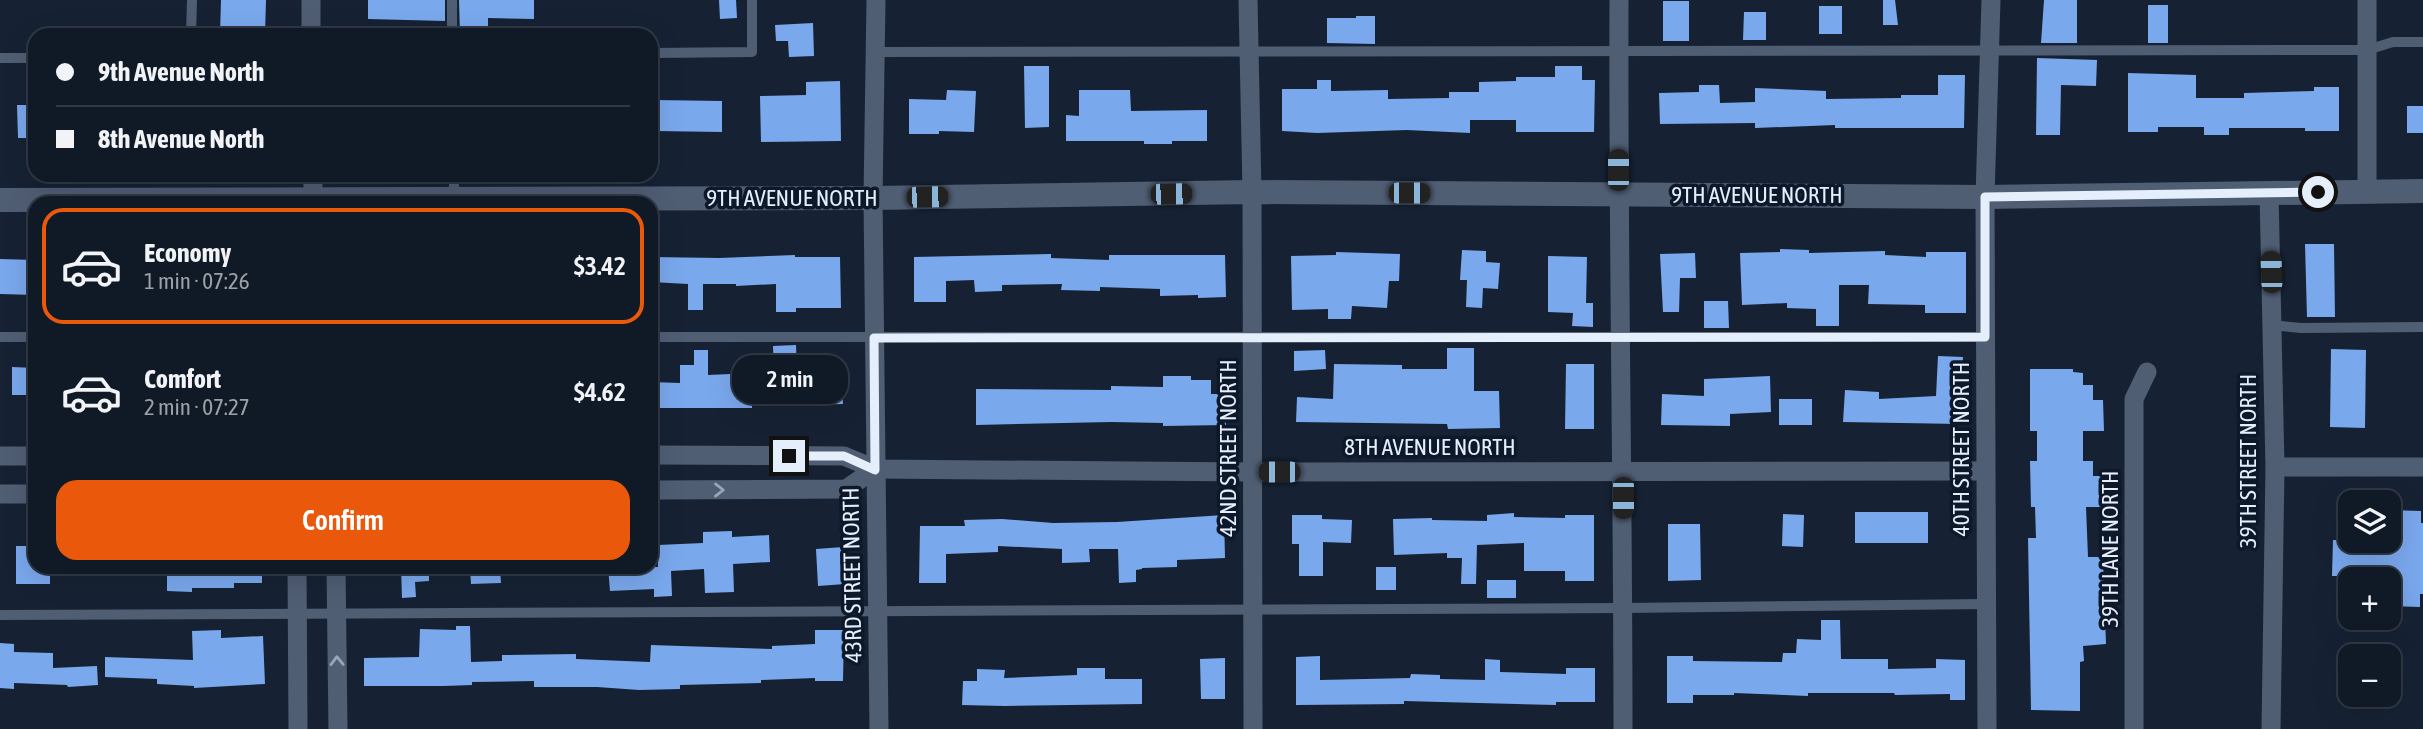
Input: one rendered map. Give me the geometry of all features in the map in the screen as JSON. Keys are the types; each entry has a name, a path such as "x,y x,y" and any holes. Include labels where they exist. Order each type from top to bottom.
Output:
{"street":[{"path":"311,0 311,28"},
{"name":"43RD STREET NORTH","path":"876,0 873,198 879,729"},
{"name":"42ND STREET NORTH","path":"1248,0 1252,192 1253,729"},
{"path":"1619,0 1623,729"},
{"name":"40TH STREET NORTH","path":"1987,729 1985,197 1991,0"},
{"path":"2367,0 2367,191"},
{"name":"9TH AVENUE NORTH","path":"658,199 1252,192 1985,197 2423,191"},
{"name":"39TH STREET NORTH","path":"2269,193 2275,467 2271,729"},
{"name":"9TH AVENUE NORTH","path":"0,200 28,200"},
{"name":"39TH LANE NORTH","path":"2134,729 2134,398 2147,372"},
{"name":"8TH AVENUE NORTH","path":"658,455 844,456 875,470 1985,471"},
{"path":"0,456 28,456"},
{"path":"2275,467 2423,467"},
{"path":"658,490 846,489 875,470"},
{"path":"0,494 28,494"},
{"path":"297,574 298,729"},
{"path":"336,574 338,729"}],"lane":[{"path":"191,28 192,0"},
{"path":"452,0 452,28"},
{"path":"658,53 752,52 752,0"},
{"path":"875,52 2367,50 2393,42 2423,42"},
{"path":"0,58 28,58"},
{"path":"2272,325 2313,328 2423,327"},
{"path":"0,337 28,337"},
{"path":"658,337 1985,337"},
{"path":"0,615 1986,604"}],"building":[{"path":"221,0 266,0 265,28 220,28"},
{"path":"368,0 445,0 445,21 368,19"},
{"path":"459,0 534,0 534,19 488,18 488,28 460,28"},
{"path":"719,0 736,0 737,18 720,19"},
{"path":"1883,0 1895,0 1898,25 1883,25"},
{"path":"2044,0 2077,0 2077,43 2041,43"},
{"path":"1663,1 1689,1 1689,41 1663,41"},
{"path":"2148,5 2168,5 2168,43 2148,43"},
{"path":"1819,6 1842,6 1842,34 1819,34"},
{"path":"1744,12 1766,12 1766,40 1743,40"},
{"path":"1375,16 1375,44 1327,43 1327,18"},
{"path":"813,23 814,56 789,57 788,41 776,41 775,25"},
{"path":"2037,58 2097,60 2096,86 2061,85 2060,135 2036,135"},
{"path":"1024,66 1049,66 1049,127 1025,128"},
{"path":"1555,66 1582,66 1582,80 1595,80 1594,132 1516,132 1516,120 1470,120 1470,133 1407,130 1317,133 1282,131 1282,89 1317,89 1317,80 1331,80 1331,91 1388,90 1388,99 1449,98 1449,92 1479,92 1479,82 1516,81 1516,77 1555,77"},
{"path":"2128,73 2196,75 2196,98 2244,98 2244,93 2314,91 2314,87 2339,87 2339,131 2229,128 2229,135 2204,135 2204,127 2158,127 2158,132 2128,132"},
{"path":"1938,75 1965,75 1964,128 1835,128 1835,125 1755,128 1755,123 1660,124 1659,93 1699,92 1699,85 1719,85 1720,103 1755,102 1755,88 1826,91 1826,99 1901,98 1901,95 1938,95"},
{"path":"840,81 841,141 761,142 760,96 806,95 806,82"},
{"path":"947,90 976,91 974,132 909,134 909,99 946,100"},
{"path":"1079,90 1130,90 1131,111 1207,110 1207,141 1144,144 1144,141 1066,141 1066,115 1079,116"},
{"path":"658,100 722,101 722,132 658,131"},
{"path":"17,105 28,105 28,138 18,138"},
{"path":"2407,106 2423,106 2423,133 2407,133"},
{"path":"2305,244 2334,244 2335,317 2307,317"},
{"path":"1780,249 1809,250 1809,253 1885,251 1885,255 1926,257 1926,252 1966,252 1966,313 1925,313 1925,305 1868,304 1869,285 1839,285 1839,326 1816,326 1816,309 1787,308 1787,303 1742,305 1740,253 1780,252"},
{"path":"1462,250 1486,251 1486,262 1500,263 1498,289 1483,288 1482,308 1466,307 1467,280 1460,280"},
{"path":"1336,252 1400,254 1399,281 1389,281 1387,308 1352,306 1351,319 1328,319 1328,309 1292,310 1291,256 1336,255"},
{"path":"1695,253 1696,278 1680,278 1679,312 1663,312 1660,254"},
{"path":"1051,254 1051,258 1109,260 1109,255 1225,255 1226,297 1160,296 1160,289 1100,287 1100,291 1061,290 1062,284 1002,285 1002,291 975,292 974,280 946,281 946,302 914,302 914,257"},
{"path":"795,255 840,257 841,308 796,308 796,312 776,312 776,284 703,284 703,310 688,310 688,284 658,282 658,257"},
{"path":"1548,256 1587,257 1586,303 1593,303 1593,327 1572,326 1573,313 1548,312"},
{"path":"0,259 28,260 28,295 0,294"},
{"path":"1704,301 1728,301 1729,328 1704,328"},
{"path":"796,345 797,377 841,375 843,404 752,402 752,408 658,408 658,382 680,383 680,365 694,365 694,350 708,350 708,375 774,372 773,346"},
{"path":"1447,348 1474,348 1474,391 1499,391 1500,428 1448,429 1447,424 1296,422 1297,397 1333,399 1334,364 1447,369"},
{"path":"2331,349 2366,350 2365,428 2330,427"},
{"path":"1325,350 1326,369 1294,371 1294,351"},
{"path":"1938,356 1963,357 1960,424 1843,422 1845,390 1879,392 1879,399 1936,396"},
{"path":"1566,364 1594,364 1594,429 1565,429"},
{"path":"12,367 28,368 28,395 12,395"},
{"path":"2030,369 2073,369 2073,372 2083,373 2083,385 2093,385 2093,400 2103,400 2104,431 2083,431 2083,461 2093,461 2093,476 2101,476 2101,507 2086,507 2088,557 2103,557 2106,644 2083,646 2084,661 2080,662 2080,711 2031,710 2028,538 2036,538 2035,507 2031,507 2030,461 2037,461 2037,431 2030,431"},
{"path":"1163,376 1191,376 1191,380 1211,380 1211,394 1225,394 1226,425 1163,426 1163,423 1111,422 976,425 976,389 1111,390 1111,386 1163,387"},
{"path":"1770,376 1771,412 1730,414 1730,426 1661,425 1662,394 1704,396 1704,379"},
{"path":"1779,399 1812,399 1812,425 1779,425"},
{"path":"2401,510 2421,511 2423,594 2420,594 2420,607 2401,606 2401,567 2338,567 2338,576 2332,576 2333,540 2338,540 2338,553 2401,553"},
{"path":"1855,512 1928,512 1928,543 1855,543"},
{"path":"1514,513 1514,517 1565,518 1565,515 1594,515 1594,581 1565,581 1565,571 1524,571 1524,543 1477,545 1476,584 1461,584 1462,558 1447,558 1447,553 1394,555 1393,519 1487,521 1487,515"},
{"path":"1783,514 1804,515 1803,547 1782,546"},
{"path":"1224,515 1225,558 1177,560 1177,567 1142,568 1136,570 1136,582 1119,583 1118,549 1089,549 1090,562 1062,563 1062,549 998,546 998,552 946,554 946,583 919,583 920,526 965,526 964,520 1117,522"},
{"path":"1292,515 1322,515 1322,519 1352,520 1351,543 1323,542 1323,576 1299,576 1299,544 1292,544"},
{"path":"1668,524 1700,524 1701,580 1668,581"},
{"path":"732,531 732,537 769,535 770,562 733,564 734,592 705,593 704,569 671,571 672,596 654,597 654,589 610,591 609,574 658,574 658,545 703,543 703,532"},
{"path":"16,546 28,546 28,574 50,574 50,584 16,584"},
{"path":"843,547 845,584 818,586 816,549"},
{"path":"1376,567 1396,567 1396,590 1376,590"},
{"path":"167,574 262,574 262,583 234,583 234,588 192,588 192,592 167,591"},
{"path":"401,574 429,574 429,581 415,582 416,597 402,598"},
{"path":"470,574 500,574 501,583 471,584"},
{"path":"1487,580 1516,580 1516,598 1487,598"},
{"path":"1821,620 1840,620 1841,659 1888,659 1888,669 1936,668 1936,659 1965,660 1965,700 1950,700 1950,694 1808,693 1808,696 1734,693 1693,695 1693,703 1667,703 1667,656 1693,656 1693,661 1782,662 1783,653 1796,653 1797,639 1821,640"},
{"path":"456,626 470,626 471,662 502,661 502,655 576,654 576,659 650,662 651,645 772,649 772,646 815,644 815,630 844,630 843,681 815,681 815,678 761,680 761,683 680,685 680,689 639,690 534,687 534,681 472,682 472,685 444,686 364,686 364,658 419,657 420,629 456,630"},
{"path":"221,630 221,638 263,636 265,684 194,688 157,684 157,679 105,677 105,657 193,660 192,631"},
{"path":"0,643 14,644 14,652 53,653 53,668 97,666 98,685 68,687 14,683 14,689 0,688"},
{"path":"1320,656 1320,680 1410,678 1411,674 1440,675 1440,679 1485,680 1485,659 1500,660 1500,672 1566,674 1566,668 1595,668 1595,702 1556,702 1556,705 1404,701 1404,704 1296,705 1296,657"},
{"path":"1225,658 1225,699 1201,699 1200,659"},
{"path":"1077,668 1105,668 1105,679 1142,679 1142,704 962,705 963,681 977,681 977,669 1005,670 1004,678 1077,675"}],"route":[{"path":"789,456 844,456 875,470 874,338 1985,337 1985,197 2318,192"}]}
